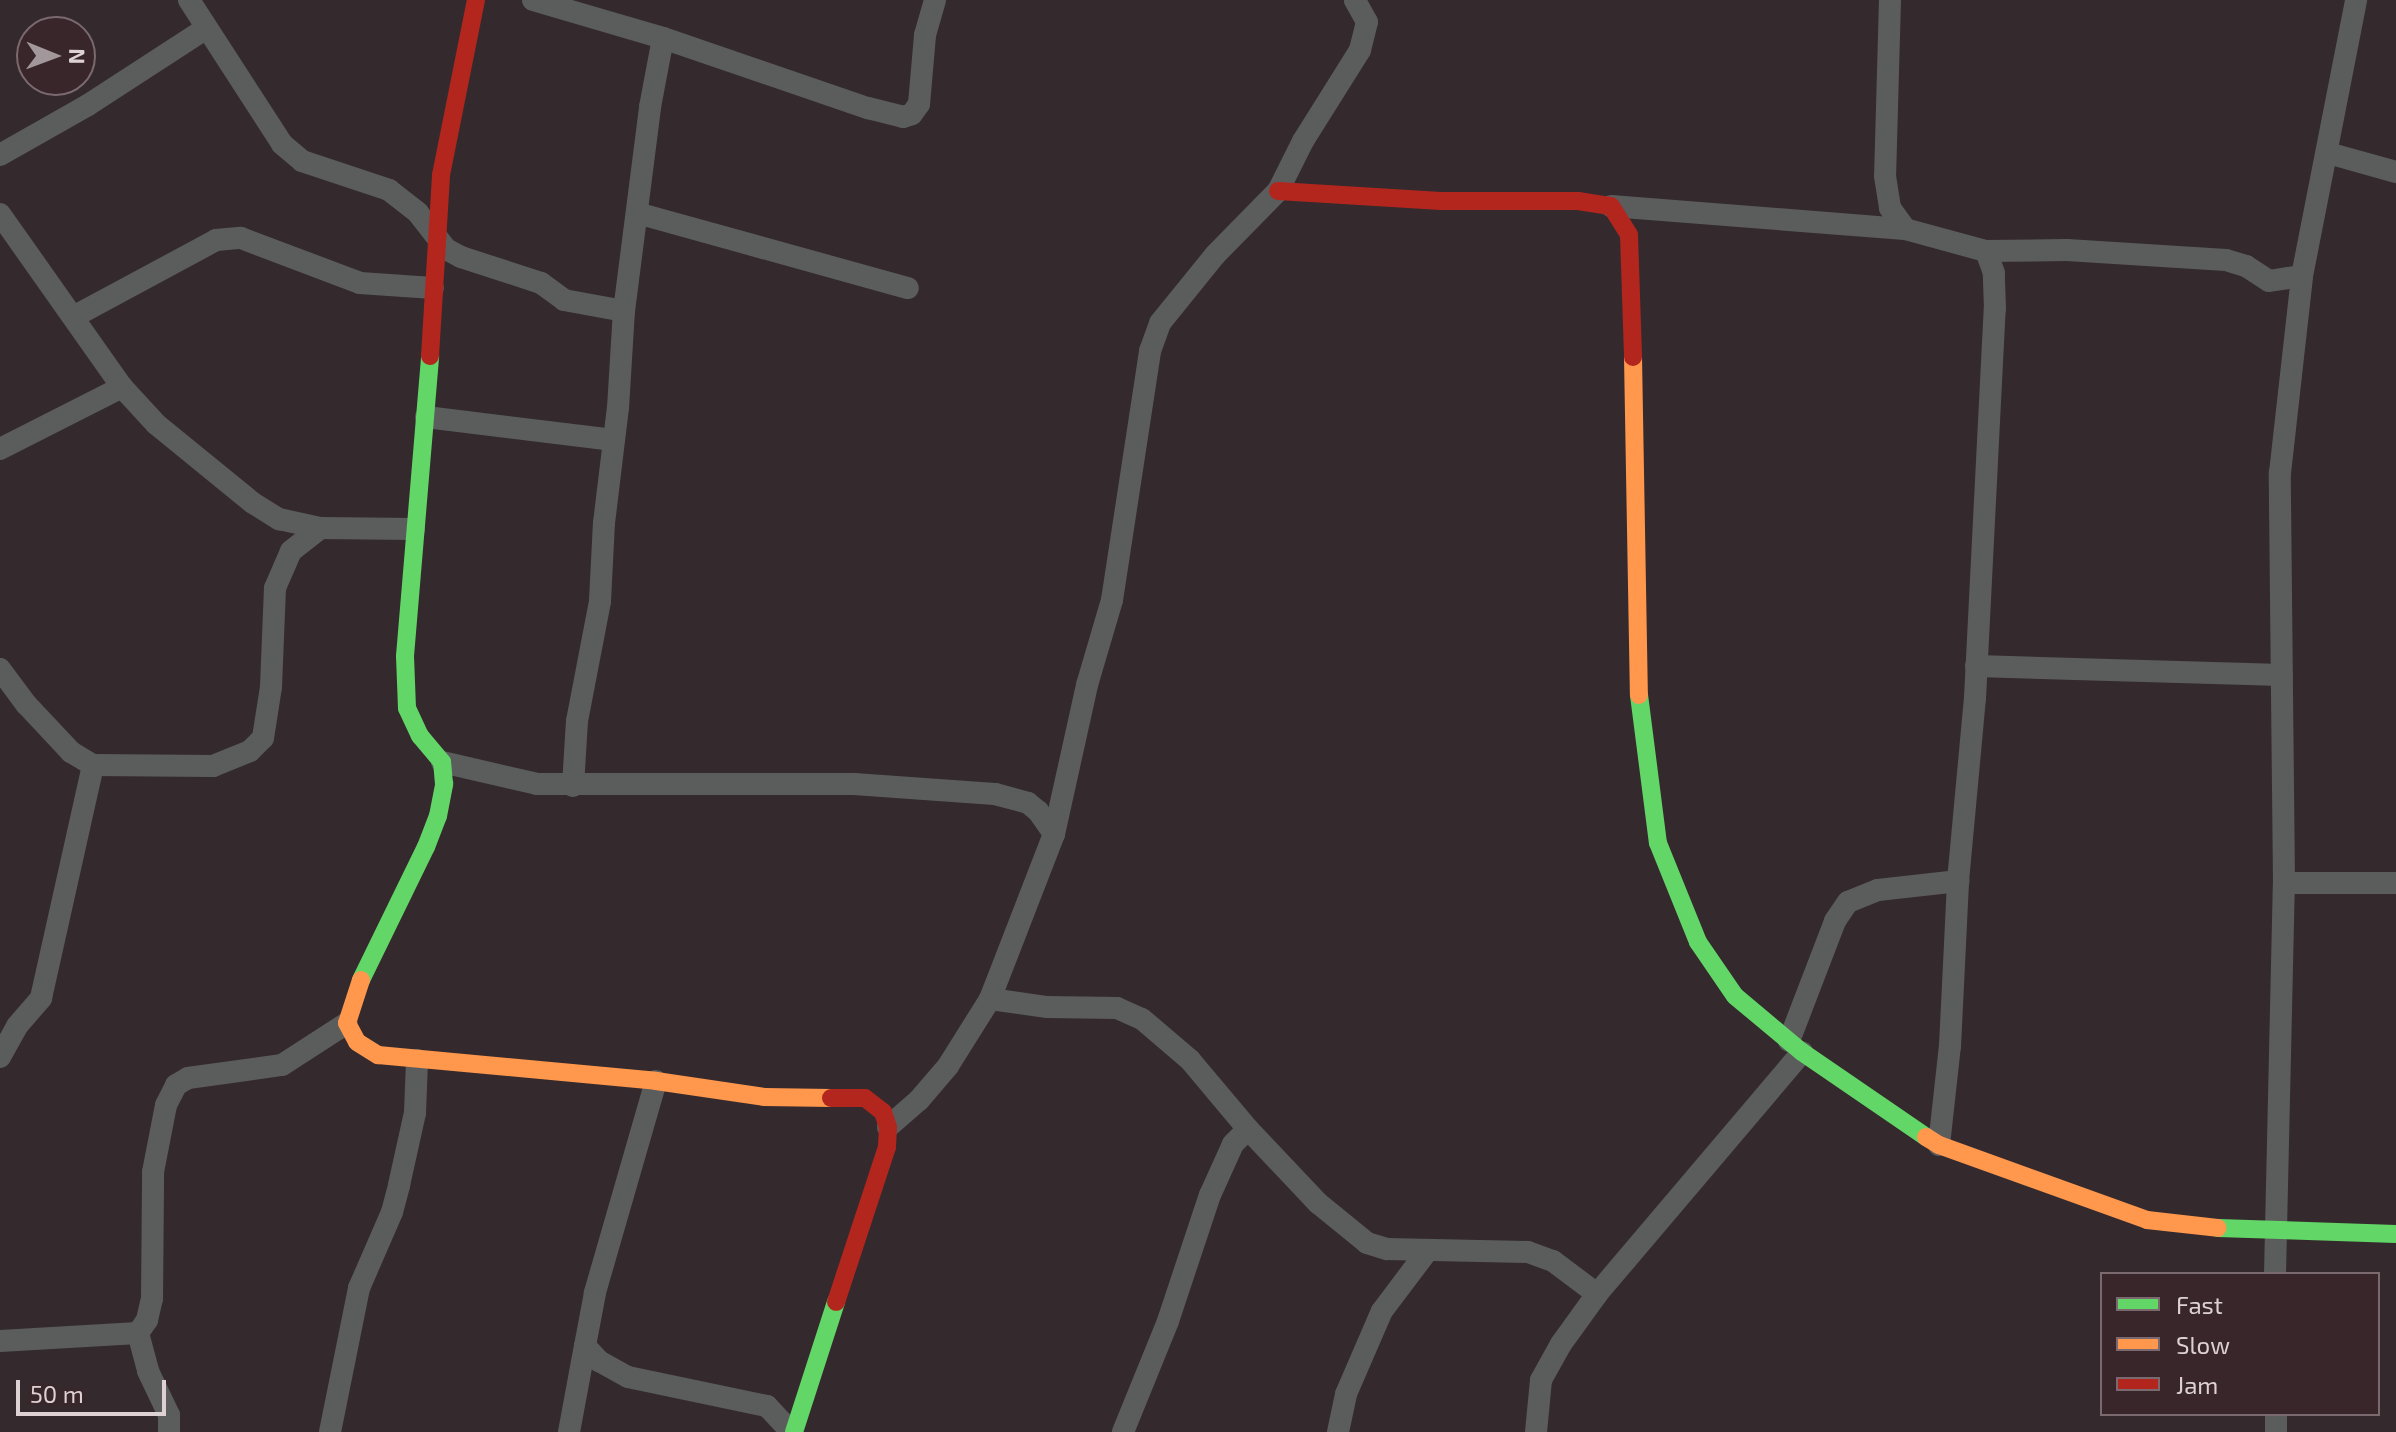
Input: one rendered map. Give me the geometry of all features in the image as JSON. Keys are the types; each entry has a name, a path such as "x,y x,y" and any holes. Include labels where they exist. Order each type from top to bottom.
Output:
{"street":[{"path":"189,0 282,144 302,161 389,190 404,199 446,249 541,283 564,300 624,311"},
{"path":"476,0 441,175 426,417 414,529 404,684 407,708 420,736 442,762 444,784 438,816 353,997 347,1023 357,1042 378,1055 656,1081 764,1097 865,1098 883,1112 888,1127 887,1147 792,1432 767,1406 628,1377 599,1361 585,1346"},
{"path":"533,0 663,38 903,117 912,114 919,104 925,35 935,0"},
{"path":"888,1127 919,1100 948,1066 990,999 1054,834 1087,685 1112,600 1134,443 1160,323 1215,255 1278,191 1303,141 1360,50 1367,22 1355,0"},
{"path":"1890,0 1885,176 1890,208 1905,229"},
{"path":"2275,1272 2284,883 2280,473 2302,276 2356,0"},
{"path":"0,155 88,105 205,29"},
{"path":"573,786 577,721 600,601 604,523 624,311 663,38"},
{"path":"2328,153 2396,172"},
{"path":"1278,191 1441,201 1578,201 1905,229 1986,251 2067,250 2226,260 2246,266 2269,281 2302,276"},
{"path":"1611,206 1629,235 1638,508 1639,700 1658,843 1698,942 1735,996 1795,1047 1872,1103 1939,1145 2147,1220 2189,1227 2396,1234"},
{"path":"637,213 908,288"},
{"path":"0,214 23,250 75,316 122,387 156,424 253,503 279,519 320,528 414,529"},
{"path":"75,316 201,246 216,240 241,238 360,283 433,288"},
{"path":"1939,1145 1950,1046 1958,881 1976,666 1995,309 1994,273 1986,251"},
{"path":"0,449 122,387"},
{"path":"426,417 614,440"},
{"path":"0,669 26,704 71,752 93,765 213,766 250,751 263,738 271,687 275,588 291,551 320,528"},
{"path":"1976,666 2282,675"},
{"path":"442,762 537,784 813,783 995,794 1028,803 1038,811 1054,834"},
{"path":"0,1057 17,1026 41,998 93,765"},
{"path":"1536,1432 1541,1380 1597,1294 1795,1047 1835,921 1848,902 1878,890 1958,881"},
{"path":"2284,883 2396,883"},
{"path":"990,999 1047,1007 1117,1008 1142,1019 1190,1060 1248,1129 1342,1226 1367,1243 1387,1249 1528,1252 1553,1261 1597,1294"},
{"path":"0,1341 104,1338 138,1333 147,1320 152,1299 153,1172 166,1105 176,1085 188,1078 282,1065 347,1023"},
{"path":"330,1432 359,1288 392,1212 399,1185 415,1113 417,1060"},
{"path":"569,1432 592,1304 656,1081"},
{"path":"1123,1432 1168,1321 1210,1195 1233,1144 1248,1129"},
{"path":"1338,1432 1346,1394 1382,1311 1428,1250"},
{"path":"138,1333 148,1371 169,1415 169,1432"}],"traffic: fast":[{"path":"361,980 426,847 438,816 444,784 442,762 420,736 407,708 405,656 430,356"},
{"path":"1639,695 1658,843 1698,942 1735,996 1802,1052 1926,1137"},
{"path":"2218,1228 2396,1234"},
{"path":"794,1432 836,1302"}],"traffic: slow":[{"path":"1633,357 1639,695"},
{"path":"361,980 347,1023 357,1042 378,1055 656,1081 764,1097 831,1098"},
{"path":"1926,1137 1939,1145 2147,1220 2218,1228"}],"traffic: jam":[{"path":"430,356 441,175 476,0"},
{"path":"1278,191 1441,201 1578,201 1611,206 1629,235 1633,357"},
{"path":"831,1098 865,1098 883,1112 888,1127 887,1147 836,1302"}]}
